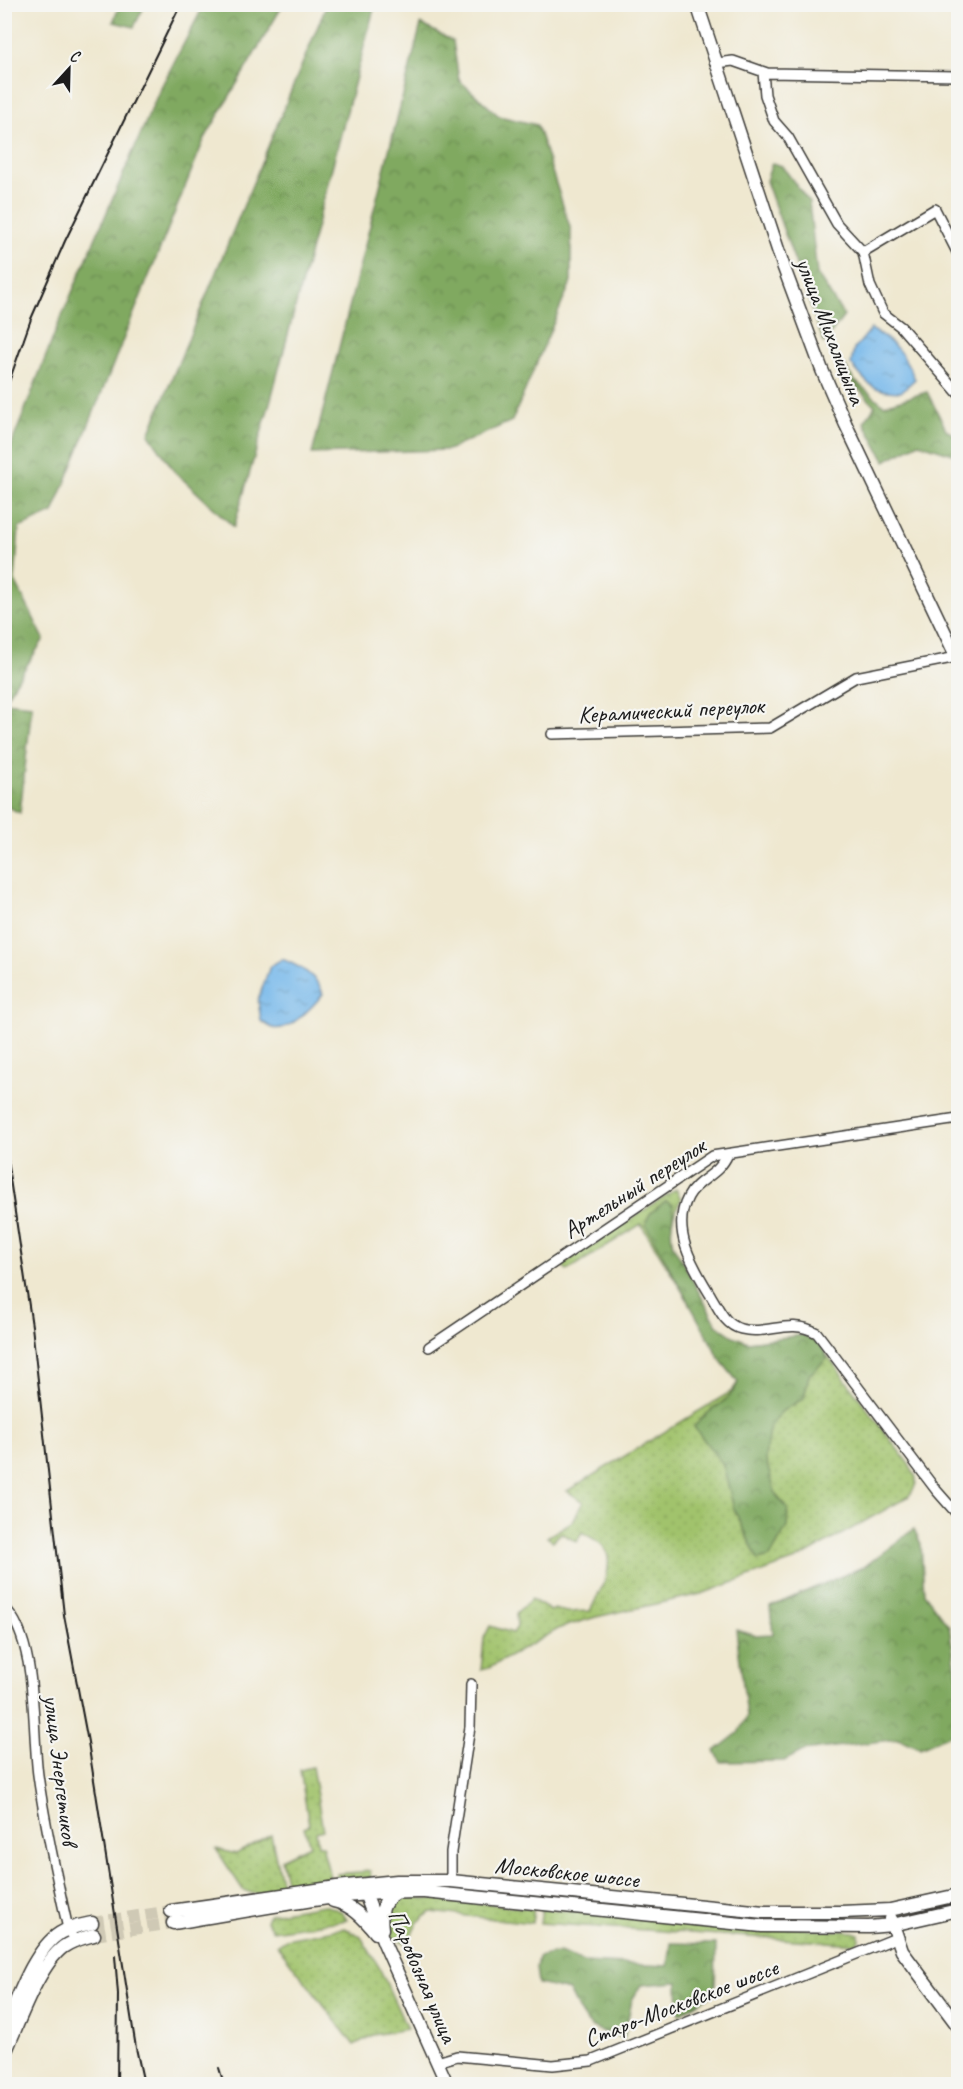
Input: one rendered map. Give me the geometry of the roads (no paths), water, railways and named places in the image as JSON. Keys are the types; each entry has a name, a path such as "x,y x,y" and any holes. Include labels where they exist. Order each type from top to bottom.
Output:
{"main road":[{"name":"улица Михалицына","path":"697,4 784,268 822,370 958,658"},
{"name":"Московское шоссе","path":"958,1895 890,1910 764,1911 451,1881 397,1881 363,1889 323,1900 172,1917 363,1889 433,1893 762,1926 869,1927 892,1925 958,1910"},
{"name":"Паровозная улица","path":"363,1889 384,1943 447,2085"},
{"path":"384,1943 382,1910 389,1897 398,1892"},
{"path":"323,1900 337,1902 357,1912 384,1943"},
{"path":"890,1910 896,1938 907,1958 958,2026"},
{"path":"4,2030 38,1958 52,1939 93,1929"},
{"path":"4,2055 47,1965 71,1934"}],"street":[{"path":"717,63 733,61 763,72 958,76"},
{"path":"763,72 765,95 774,121 788,137 837,224 863,252 870,285 883,313 901,327 958,393"},
{"path":"863,252 935,209 958,254"},
{"name":"Керамический переулок","path":"552,734 770,728 856,677 958,658"},
{"name":"Артельный переулок","path":"429,1347 712,1156 958,1119"},
{"path":"728,1154 717,1172 694,1188 688,1197 682,1217 689,1258 722,1316 732,1326 741,1329 800,1326 817,1333 936,1490 958,1515"},
{"name":"улица Энергетиков","path":"4,1607 10,1612 19,1629 28,1659 38,1775 50,1846 71,1934"},
{"path":"451,1881 451,1852 470,1727 471,1684"},
{"name":"Старо-Московское шоссе","path":"437,2062 457,2056 553,2065 591,2061 896,1938"}],"water":[{"path":"871,329 893,344 911,370 915,379 901,392 877,389 851,364 854,349"},
{"path":"282,959 301,968 312,977 323,994 293,1022 286,1026 273,1028 261,1021 258,1000 270,966"}],"tunnel":[{"path":"92,1923 171,1911"},
{"path":"94,1935 173,1923"}],"railway":[{"path":"4,396 31,319 65,241 181,4"},
{"path":"4,1139 32,1326 64,1615 88,1742 136,2048 144,2084"},
{"path":"115,1956 118,1994 117,2084"},
{"path":"219,2068 224,2084"}]}
